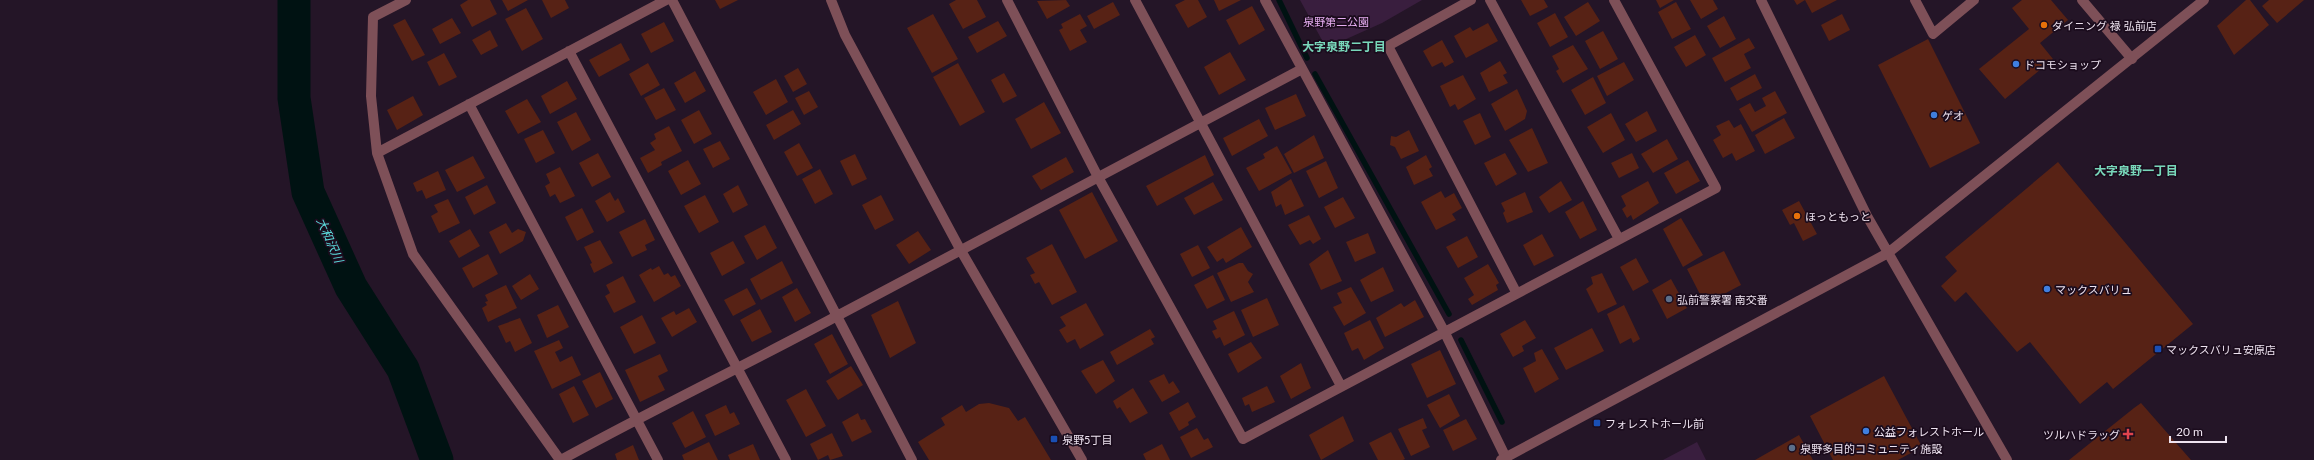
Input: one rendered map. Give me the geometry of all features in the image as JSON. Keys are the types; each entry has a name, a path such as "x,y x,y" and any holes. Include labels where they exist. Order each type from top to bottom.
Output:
{"street":[{"path":"406,0 373,18 371,96 377,153 413,254 561,460 636,419 837,316 960,249 1302,69"},
{"path":"377,153 666,0"},
{"path":"672,0 912,460"},
{"path":"831,0 845,35 960,249 1082,460"},
{"path":"1007,0 1098,177 1242,439 1516,292 1716,188 1614,0"},
{"path":"1135,0 1341,386"},
{"path":"1265,0 1444,331 1505,459 1888,253 2204,0"},
{"path":"1471,0 1388,46 1516,292"},
{"path":"1490,0 1619,239"},
{"path":"1761,0 1868,216 2007,460"},
{"path":"1915,0 1933,34 1974,0"},
{"path":"2082,0 2132,59"},
{"path":"569,51 786,460"},
{"path":"469,104 658,460"}],"green space":[{"name":"泉野第二公園","path":"1300,0 1422,0 1382,23 1333,45 1323,42"},
{"path":"1697,442 1706,460 1663,460"}],"building":[{"path":"468,0 490,0 497,14 472,27 460,5"},
{"path":"502,0 528,0 508,11"},
{"path":"542,0 565,0 569,8 551,18"},
{"path":"715,0 738,0 720,9"},
{"path":"956,0 977,0 986,17 963,29 949,4"},
{"path":"1066,0 1070,6 1047,19 1037,1"},
{"path":"1185,0 1198,0 1207,17 1188,28 1175,5"},
{"path":"1214,0 1241,0 1219,11"},
{"path":"1521,0 1544,0 1548,7 1530,16"},
{"path":"1656,0 1674,0 1660,8"},
{"path":"1690,0 1713,0 1718,9 1701,19"},
{"path":"1794,0 1805,0 1797,5"},
{"path":"1805,0 1837,0 1812,13"},
{"name":"ドコモショップ","path":"2022,0 2051,0 2068,20 2040,43 2053,59 2005,99 1979,69 2029,29 2012,8"},
{"path":"2246,0 2250,0 2269,25 2234,55 2217,26"},
{"path":"2269,0 2304,0 2277,23 2262,6"},
{"path":"1113,2 1120,15 1094,29 1087,16"},
{"path":"1588,2 1600,21 1576,36 1564,17"},
{"path":"1676,2 1691,29 1672,39 1658,12"},
{"path":"1252,6 1265,30 1239,45 1226,20"},
{"path":"526,8 543,39 522,51 505,19"},
{"path":"1555,13 1568,37 1550,47 1537,23"},
{"path":"933,14 958,59 932,73 907,28"},
{"path":"1080,14 1087,26 1080,30 1087,42 1070,51 1059,30 1063,28 1061,24"},
{"path":"1842,14 1850,30 1829,41 1821,25"},
{"path":"1724,16 1736,39 1720,48 1707,26"},
{"path":"452,18 461,33 440,44 432,29"},
{"path":"405,19 425,55 412,61 393,25"},
{"path":"998,21 1007,36 977,53 968,37"},
{"path":"664,22 674,41 651,53 641,34"},
{"path":"1488,23 1498,41 1466,58 1454,36 1470,27 1473,31"},
{"path":"490,30 498,46 481,55 472,40"},
{"path":"1603,31 1618,59 1600,69 1585,41"},
{"path":"1695,35 1706,55 1686,67 1674,47"},
{"path":"1749,38 1755,48 1744,54 1751,68 1725,82 1712,58"},
{"name":"ゲオ","path":"1928,39 1980,143 1930,168 1878,65"},
{"path":"1442,40 1454,62 1445,67 1442,62 1432,67 1423,51"},
{"path":"621,43 630,60 599,77 589,60"},
{"path":"1573,45 1588,69 1563,83 1556,71 1559,69 1552,56"},
{"path":"1230,52 1246,80 1219,95 1204,67"},
{"path":"444,53 457,77 439,86 427,62"},
{"path":"1500,61 1507,73 1503,75 1508,83 1489,92 1480,73"},
{"path":"1624,62 1634,80 1607,96 1597,76"},
{"path":"648,63 660,85 641,96 629,74"},
{"path":"958,63 985,112 960,126 933,77"},
{"path":"798,68 807,84 793,92 784,76"},
{"path":"695,71 706,91 685,103 674,83"},
{"path":"1004,73 1017,96 1003,103 991,80"},
{"path":"1755,74 1762,88 1737,101 1730,88"},
{"path":"1463,75 1476,99 1458,110 1455,104 1450,107 1440,86"},
{"path":"1593,77 1606,103 1585,115 1571,90"},
{"path":"776,79 788,102 766,115 753,92"},
{"path":"567,81 577,99 550,114 541,96"},
{"path":"664,88 676,110 656,120 644,98"},
{"path":"1517,89 1527,111 1525,119 1505,131 1491,104"},
{"path":"809,91 818,107 804,115 795,98"},
{"path":"1775,91 1787,113 1752,132 1739,109 1750,103 1755,112 1766,106 1762,98"},
{"path":"1296,94 1306,116 1275,130 1265,108"},
{"path":"413,96 423,115 397,130 387,110"},
{"path":"527,99 541,122 518,134 505,111"},
{"path":"1044,102 1061,133 1031,149 1015,119"},
{"path":"699,110 712,134 694,144 681,120"},
{"path":"793,110 801,124 774,140 766,125"},
{"path":"1647,111 1657,131 1636,142 1625,124"},
{"path":"576,112 591,140 572,151 557,122"},
{"path":"1480,113 1491,137 1475,145 1463,121"},
{"path":"1611,113 1625,140 1603,153 1587,127"},
{"path":"1784,118 1795,138 1765,154 1755,135"},
{"path":"1259,119 1268,136 1232,156 1223,138"},
{"path":"1729,120 1734,128 1741,124 1755,151 1736,161 1732,153 1723,158 1713,140 1721,135 1716,126"},
{"path":"669,126 682,151 661,162 662,165 648,173 640,158 655,150 650,143 656,139 654,134"},
{"path":"1532,128 1548,163 1528,172 1509,140"},
{"path":"543,130 555,153 536,163 524,139"},
{"path":"1409,130 1419,151 1401,159 1395,147 1390,145 1391,136 1396,137"},
{"path":"1314,135 1324,158 1294,173 1284,154"},
{"path":"1667,139 1678,159 1653,173 1641,154"},
{"path":"720,141 730,159 713,168 703,149"},
{"path":"799,143 813,168 797,176 784,152"},
{"path":"1277,146 1292,173 1259,191 1246,168 1265,158 1263,154"},
{"path":"598,153 611,177 592,187 579,163"},
{"path":"1505,153 1517,174 1496,186 1484,163"},
{"path":"1632,153 1639,168 1619,178 1611,163"},
{"path":"855,154 867,179 852,186 840,161"},
{"path":"1205,155 1214,175 1157,206 1146,186"},
{"path":"1426,155 1432,167 1429,169 1433,176 1414,185 1406,167"},
{"path":"473,156 485,178 457,192 445,170"},
{"path":"1066,157 1074,172 1041,190 1032,176"},
{"path":"688,160 701,184 681,195 668,171"},
{"path":"1688,160 1700,181 1676,194 1664,173"},
{"path":"1326,161 1338,188 1319,198 1306,171"},
{"name":"マックスバリュ","path":"2058,162 2193,324 2113,389 2107,382 2080,404 2030,342 2017,352 1966,292 1955,302 1941,286 1957,271 1945,257"},
{"path":"560,167 575,196 560,203 555,194 550,197 545,186 550,183 546,174"},
{"path":"820,169 833,194 815,204 802,179"},
{"path":"438,171 446,190 426,199 422,190 417,192 413,183"},
{"path":"1291,179 1304,206 1285,215 1281,204 1276,207 1271,192"},
{"path":"1561,181 1572,200 1549,213 1539,197"},
{"path":"1648,181 1659,203 1633,220 1631,215 1627,218 1622,209 1626,206 1621,196"},
{"path":"1213,182 1223,200 1194,215 1184,198"},
{"path":"487,185 496,203 474,215 465,197"},
{"path":"738,185 748,205 733,213 723,194"},
{"path":"1441,191 1445,198 1454,193 1462,208 1452,214 1456,220 1436,230 1421,202"},
{"path":"610,192 615,201 618,198 625,212 607,222 595,201"},
{"path":"1092,192 1118,241 1085,259 1059,210"},
{"path":"1525,192 1533,212 1507,223 1503,213 1505,211 1501,203"},
{"path":"705,195 719,222 699,233 684,206"},
{"path":"881,195 894,220 875,230 862,205"},
{"path":"1343,197 1355,218 1335,228 1324,207"},
{"path":"448,199 460,223 439,233 431,216 438,212 434,205"},
{"path":"1583,201 1597,230 1580,239 1565,212"},
{"name":"ほっともっと","path":"1799,201 1817,234 1803,241 1794,223 1790,225 1782,210"},
{"path":"582,208 594,232 577,241 565,217"},
{"path":"1309,215 1321,239 1313,244 1310,240 1300,245 1288,225"},
{"path":"1681,218 1703,255 1683,267 1663,229"},
{"path":"645,219 655,240 645,245 647,250 632,257 619,232"},
{"path":"506,223 512,233 518,229 526,232 523,241 500,254 489,232"},
{"path":"765,225 777,248 757,260 744,236"},
{"path":"1241,227 1252,247 1226,263 1223,258 1217,262 1207,247"},
{"path":"470,229 480,246 459,258 449,241"},
{"path":"918,231 931,250 909,264 896,245"},
{"path":"1368,233 1376,253 1355,262 1346,242"},
{"path":"1542,234 1554,256 1534,266 1523,245"},
{"path":"1467,236 1478,257 1458,268 1446,247"},
{"path":"600,240 613,263 594,273 590,264 592,263 584,247"},
{"path":"733,241 745,263 722,276 710,253"},
{"path":"1052,244 1077,292 1052,305 1039,282 1035,284 1030,275 1035,273 1026,258"},
{"path":"1198,245 1210,268 1192,277 1180,254"},
{"path":"1328,250 1342,281 1321,290 1309,264"},
{"path":"1724,251 1741,285 1705,304 1687,269"},
{"path":"488,254 498,274 473,288 462,268"},
{"path":"1636,258 1649,282 1633,291 1620,267"},
{"path":"782,261 793,283 761,300 750,279"},
{"path":"1239,263 1243,263 1248,271 1253,274 1248,282 1254,292 1231,302 1217,273"},
{"path":"1488,264 1499,283 1496,285 1498,290 1472,305 1468,299 1474,295 1464,278"},
{"path":"659,266 664,275 668,273 671,277 675,275 681,286 654,302 639,275 651,268 652,270"},
{"path":"1383,267 1394,291 1371,302 1360,280"},
{"path":"1602,273 1617,304 1598,313 1586,289 1593,284 1591,277"},
{"path":"530,274 539,289 521,300 512,286"},
{"path":"1213,275 1225,300 1207,309 1194,285"},
{"path":"623,276 636,302 614,313 605,296 610,293 606,285"},
{"name":"弘前警察署 南交番","path":"1671,279 1687,308 1667,319 1652,290"},
{"path":"506,285 517,308 488,322 482,308 487,305 485,302 488,301 485,295"},
{"path":"1351,287 1366,313 1344,326 1333,307 1342,303 1337,293"},
{"path":"747,288 756,304 733,316 724,300"},
{"path":"797,288 811,313 795,322 782,297"},
{"path":"1267,298 1279,325 1253,337 1241,310"},
{"path":"1415,300 1424,317 1385,337 1376,318 1401,303 1404,307"},
{"path":"898,301 916,343 890,358 871,315"},
{"path":"1086,303 1104,335 1080,349 1075,339 1067,343 1059,330 1066,326 1060,317"},
{"path":"558,305 569,327 547,338 537,315"},
{"path":"1624,305 1640,339 1633,343 1631,338 1620,344 1607,314"},
{"path":"689,308 697,322 672,337 661,318 674,311 676,315"},
{"path":"760,309 772,332 752,342 740,320"},
{"path":"1234,311 1245,335 1224,346 1220,337 1216,339 1212,331 1217,329 1213,321"},
{"path":"642,315 656,343 634,354 620,327"},
{"path":"520,318 532,343 515,352 510,341 506,343 498,326"},
{"path":"1370,320 1384,348 1364,360 1358,348 1352,351 1344,333"},
{"path":"1525,320 1536,338 1522,346 1524,351 1513,357 1500,334"},
{"path":"1592,328 1604,351 1566,370 1554,348"},
{"path":"1150,329 1155,337 1151,339 1154,344 1117,365 1110,352"},
{"path":"832,334 848,364 830,374 814,344"},
{"path":"559,340 563,348 555,352 560,362 572,356 581,375 552,389 534,351"},
{"path":"1251,342 1262,358 1238,373 1228,354"},
{"path":"1542,349 1559,379 1535,393 1523,368 1536,361 1534,353"},
{"path":"1440,350 1456,384 1427,398 1411,364"},
{"path":"660,354 668,371 658,376 665,390 640,402 625,370"},
{"path":"1103,360 1115,381 1096,394 1081,371"},
{"path":"1301,363 1311,388 1291,399 1280,376"},
{"path":"851,366 863,385 838,400 826,381"},
{"path":"600,372 613,399 596,408 582,381"},
{"path":"1164,374 1169,384 1173,381 1180,392 1162,402 1149,381"},
{"name":"公益フォレストホール","path":"1884,376 1922,447 1898,460 1833,460 1810,416"},
{"path":"574,386 589,415 573,423 559,394"},
{"path":"1267,386 1275,402 1252,412 1249,404 1245,406 1242,398"},
{"path":"1133,388 1148,413 1130,423 1120,407 1117,409 1113,401"},
{"path":"806,389 826,426 806,437 786,400"},
{"path":"1449,394 1460,416 1440,428 1427,405"},
{"path":"1188,402 1196,417 1188,422 1189,425 1179,431 1169,413"},
{"path":"989,403 1009,408 1018,421 1025,417 1051,460 929,460 918,442 945,425 941,418 962,405 966,412 979,404"},
{"name":"ツルハドラッグ","path":"2141,403 2191,460 2069,460 2134,408"},
{"path":"726,405 730,414 734,412 740,424 715,436 705,415"},
{"path":"693,411 706,437 685,448 672,423"},
{"path":"858,413 861,420 865,419 872,432 852,442 842,422"},
{"path":"1343,416 1354,441 1321,460 1309,435"},
{"path":"1423,418 1427,428 1422,430 1430,447 1411,456 1398,429"},
{"path":"1466,419 1477,439 1453,451 1443,430"},
{"path":"1197,428 1204,440 1208,438 1213,447 1191,458 1180,437"},
{"path":"1391,432 1405,459 1378,460 1369,443"},
{"path":"832,433 843,456 830,460 828,455 818,460 810,444"},
{"name":"泉野多目的コミュニティ施設","path":"1799,435 1813,460 1755,460"},
{"path":"709,442 718,460 684,460 682,455"},
{"path":"753,444 760,460 730,460 728,455"},
{"path":"1162,444 1170,460 1146,460 1143,454"},
{"path":"633,445 639,460 617,460 615,454"}],"waterway":[{"name":"大和沢川","path":"294,0 294,98 308,192 351,287 403,369 437,460"},
{"path":"1279,0 1307,58"},
{"path":"1315,74 1449,314"},
{"path":"1461,340 1502,422"}],"place":[{"name":"ダイニング 禄 弘前店","path":"2044,25"},
{"name":"ドコモショップ","path":"2016,64"},
{"name":"ゲオ","path":"1934,115"},
{"name":"ほっともっと","path":"1797,216"},
{"name":"マックスバリュ","path":"2047,289"},
{"name":"弘前警察署 南交番","path":"1669,299"},
{"name":"マックスバリュ安原店","path":"2158,349"},
{"name":"フォレストホール前","path":"1597,423"},
{"name":"公益フォレストホール","path":"1866,431"},
{"name":"ツルハドラッグ","path":"2128,434"},
{"name":"泉野5丁目","path":"1054,439"},
{"name":"泉野多目的コミュニティ施設","path":"1792,448"}],"district":[{"name":"大字泉野二丁目","path":"1344,46"},
{"name":"大字泉野一丁目","path":"2136,170"}]}
